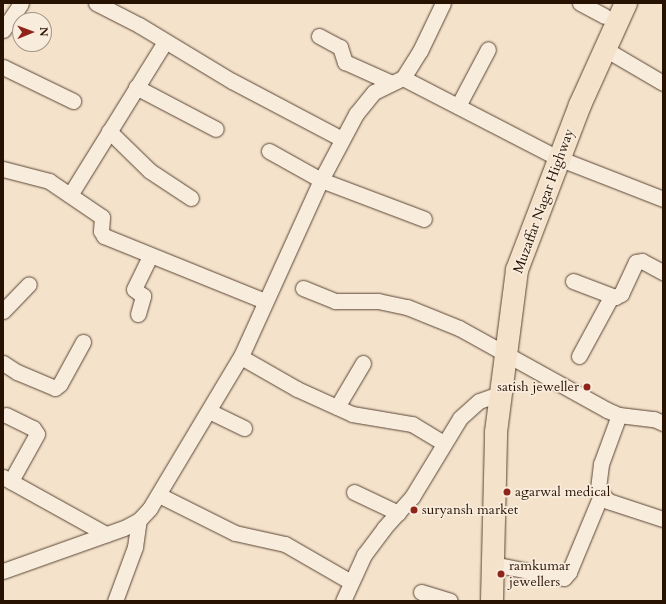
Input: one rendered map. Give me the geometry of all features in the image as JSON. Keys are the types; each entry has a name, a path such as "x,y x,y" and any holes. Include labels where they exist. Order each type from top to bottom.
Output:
{"main road":[{"name":"Muzaffar Nagar Highway","path":"552,155 605,49 626,3"},
{"name":"Muzaffar Nagar Highway","path":"482,601 493,396 500,352 517,270 552,155 607,10"},
{"name":"Muzaffar Nagar Highway","path":"492,601 496,432 493,396"}],"street":[{"path":"96,3 232,81 342,139"},
{"path":"3,571 106,534 139,520 159,495 241,357 321,180 342,139 365,100 374,92 398,80 420,51 443,3"},
{"path":"580,3 607,10"},
{"path":"3,30 18,4"},
{"path":"319,36 340,47 345,62 398,80 458,106 552,155 663,199"},
{"path":"70,195 165,42"},
{"path":"458,106 488,49"},
{"path":"605,49 663,83"},
{"path":"3,67 73,101"},
{"path":"136,87 216,129"},
{"path":"109,131 150,171 191,198"},
{"path":"269,151 321,180 424,219"},
{"path":"3,169 50,181 102,218 101,231 104,236 150,256 265,301"},
{"path":"138,314 143,296 134,289 150,256"},
{"path":"573,281 611,297 621,294 636,262 642,261 663,272"},
{"path":"3,311 29,284"},
{"path":"303,288 335,301 378,301 407,307 459,328 500,352 620,415 648,418 663,423"},
{"path":"579,356 611,297"},
{"path":"3,363 37,382 55,388 60,384 84,342"},
{"path":"241,357 276,378 337,407 369,418 412,424 444,443"},
{"path":"337,407 363,363"},
{"path":"343,601 351,582 373,541 412,497 444,443 470,407 493,396"},
{"path":"209,411 244,428"},
{"path":"6,415 33,428 37,434 7,479 106,534"},
{"path":"620,415 601,464 598,489 601,495 620,506 663,519"},
{"path":"354,492 398,513"},
{"path":"159,495 235,533 285,544 351,582"},
{"path":"493,564 564,578 569,572 601,495"},
{"path":"115,601 135,547 139,520"},
{"path":"421,592 450,601"}],"place":[{"name":"satish jeweller","path":"587,387"},
{"name":"agarwal medical","path":"507,492"},
{"name":"suryansh market","path":"414,510"},
{"name":"ramkumar jewellers","path":"501,574"}]}
